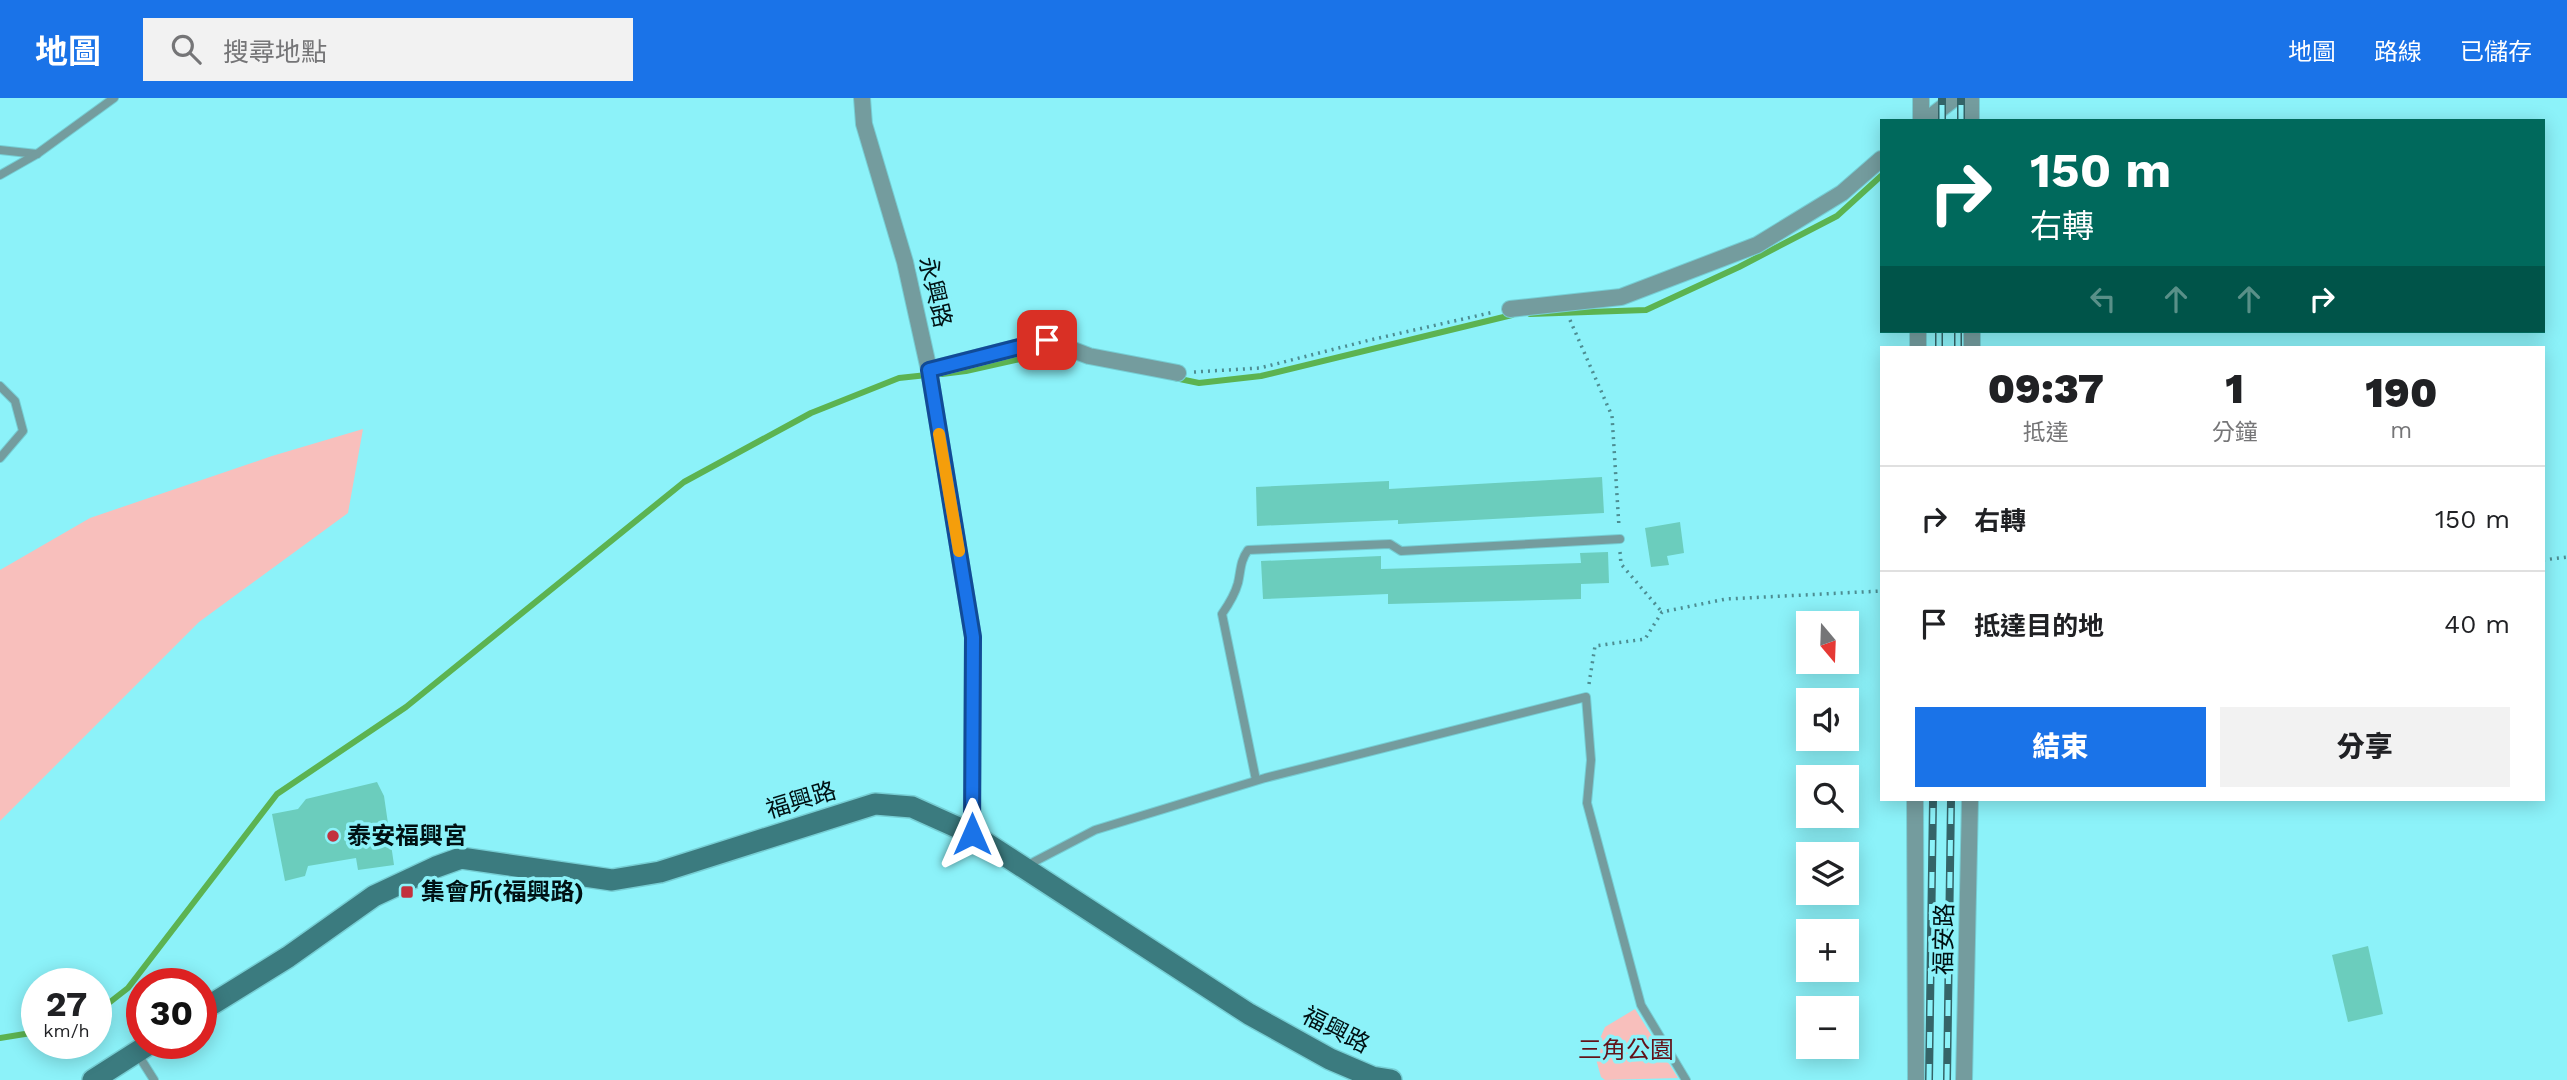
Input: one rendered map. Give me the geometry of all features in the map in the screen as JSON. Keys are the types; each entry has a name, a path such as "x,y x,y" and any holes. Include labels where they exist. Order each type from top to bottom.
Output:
{"street":[{"name":"永興路","path":"862,98 864,124 905,262 929,370 973,637 972,834"},
{"path":"1921,98 1923,119"},
{"path":"1926,119 1955,98"},
{"path":"1971,98 1971,119"},
{"path":"1510,309 1621,297 1758,245 1842,193 1880,160"},
{"path":"929,370 1047,340 1089,356 1178,373"},
{"name":"福安路","path":"1915,801 1916,1080"},
{"name":"福安路","path":"1964,1080 1970,801"},
{"name":"福興路","path":"217,1002 288,957 374,896 461,858 612,880 660,872 875,804 912,807 972,834 1249,1014 1330,1059 1372,1077 1391,1080"},
{"path":"93,1080 126,1059"}],"lane":[{"path":"0,176 37,154 114,98"},
{"path":"0,150 37,154"},
{"path":"0,386 15,401 23,431 0,458"},
{"path":"1256,780 1222,614 1233,598 1240,565 1248,550 1390,544 1401,551 1619,539"},
{"path":"1023,867 1095,830 1256,780 1586,697 1591,760 1587,803 1641,1005 1686,1080"},
{"path":"148,1059 154,1080"}],"path":[{"path":"1563,303 1612,416 1621,564 1661,612"},
{"path":"1178,373 1260,368 1510,309"},
{"path":"2545,560 2567,557"},
{"path":"1586,697 1595,646 1645,639 1661,612 1726,599 1880,591"}],"green space":[{"path":"363,429 348,513 199,622 0,821 0,570 90,518 272,456"},
{"name":"三角公園","path":"1635,1009 1678,1078 1605,1080 1601,1077 1594,1052 1605,1027"}],"building":[{"path":"1602,477 1604,513 1398,524 1398,520 1257,526 1256,487 1389,481 1389,489"},
{"path":"1680,522 1684,553 1667,556 1669,565 1651,567 1645,528"},
{"path":"1608,552 1609,583 1581,584 1581,599 1388,604 1388,594 1263,599 1261,561 1381,556 1381,569 1581,563 1580,553"},
{"name":"泰安福興宮","path":"377,782 384,796 394,865 358,870 356,858 308,866 305,876 285,881 272,814 298,809 306,799"},
{"path":"2368,946 2383,1014 2348,1022 2332,955"}],"waterway":[{"path":"1530,314 1646,310 1739,267 1837,216 1880,177"},
{"path":"1175,378 1199,383 1261,376 1512,315"},
{"path":"942,374 1052,352 1068,355"},
{"path":"112,1000 128,988 277,794 406,707 684,482 811,413 899,378 927,375"},
{"path":"0,1038 21,1035"}],"railway":[{"path":"1942,98 1942,119"},
{"path":"1961,98 1961,119"},
{"path":"1939,333 1939,346"},
{"path":"1958,333 1958,346"},
{"path":"1929,1080 1933,801"},
{"path":"1947,1080 1951,801"}],"slow traffic":[{"path":"939,434 959,551"}],"place":[{"name":"泰安福興宮","path":"333,836"},
{"name":"集會所(福興路)","path":"407,892"}],"route":[{"path":"972,834 973,637 929,370 1047,340"}]}
